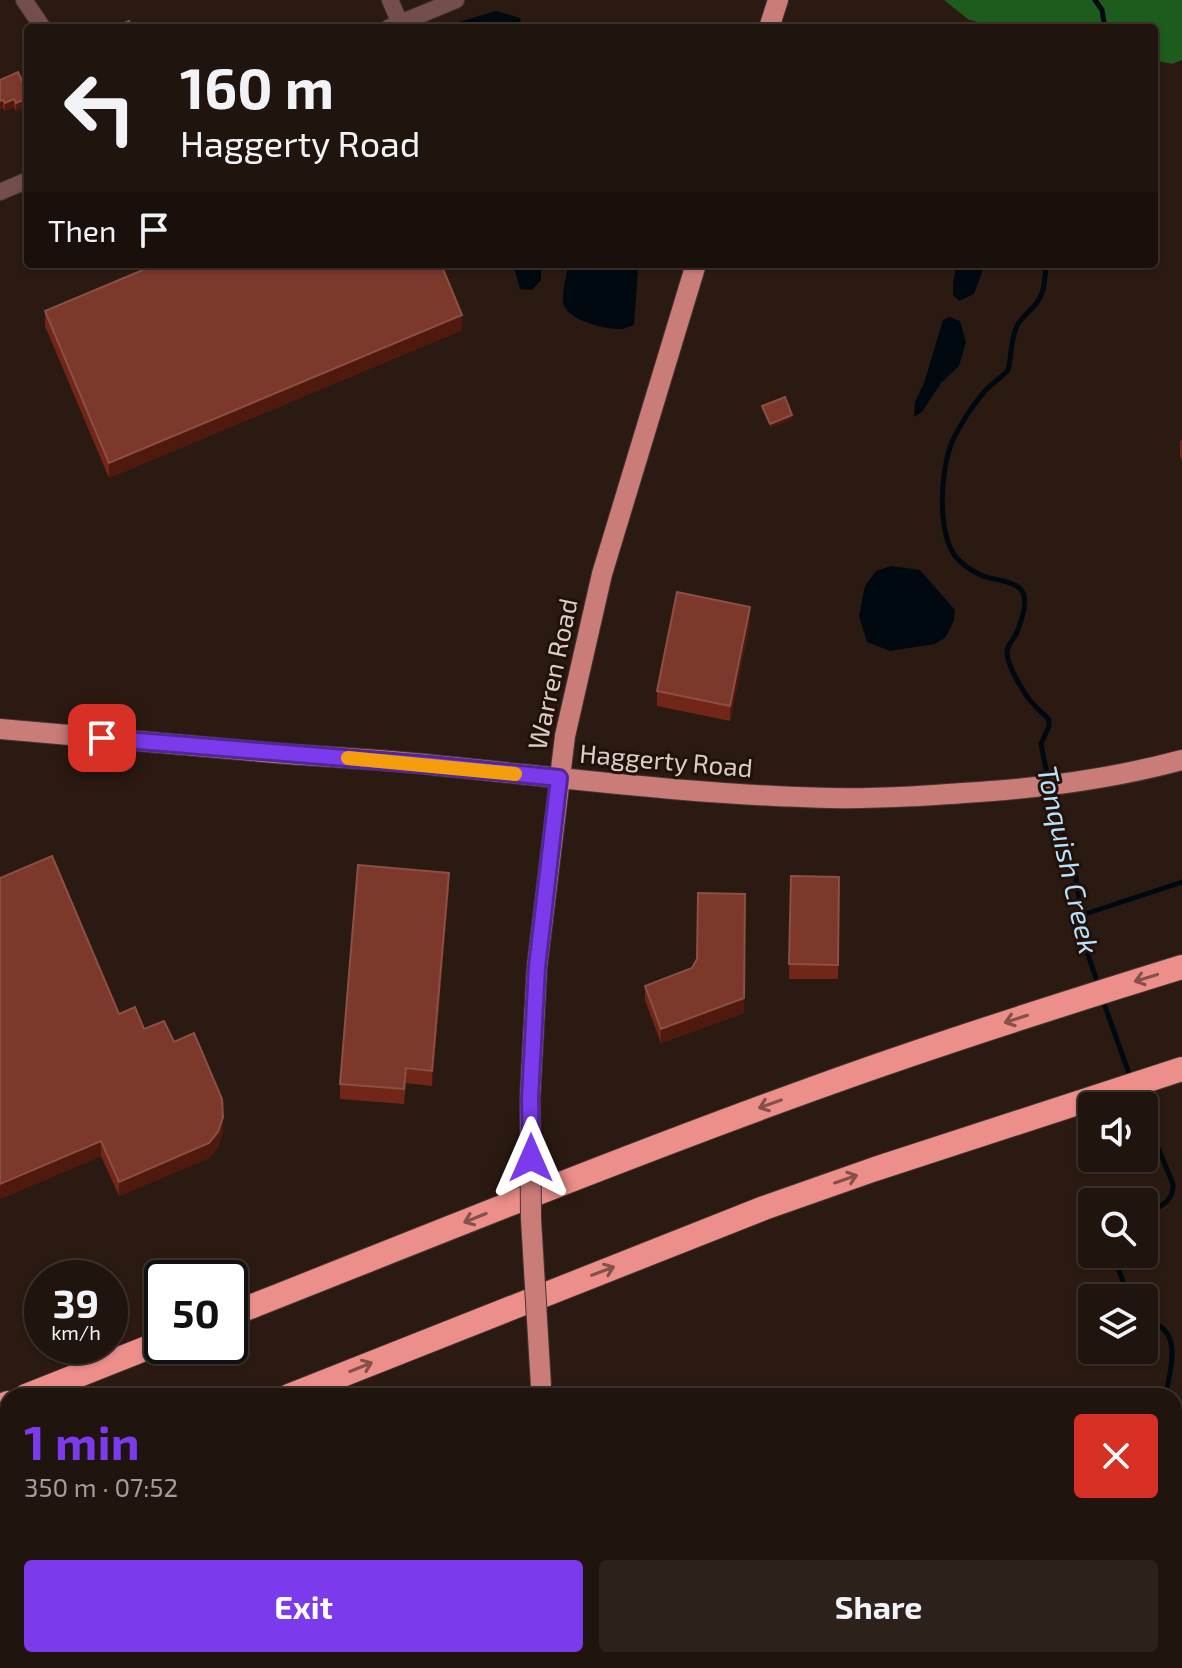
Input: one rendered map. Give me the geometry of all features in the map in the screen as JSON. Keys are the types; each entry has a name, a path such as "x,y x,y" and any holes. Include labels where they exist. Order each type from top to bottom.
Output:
{"highway":[{"path":"248,1308 671,1141 817,1087 992,1026 1182,967"},
{"path":"309,1388 764,1208 1182,1069"},
{"path":"46,1388 144,1349"}],"main road":[{"path":"770,24 778,0"},
{"name":"Warren Road","path":"542,1388 531,1219 530,1098 537,967 559,778 595,599 695,268"},
{"name":"Haggerty Road","path":"0,729 728,793 832,798 944,795 1038,788 1143,771 1182,760"}],"street":[{"path":"24,0 40,24"},
{"path":"390,0 394,24"},
{"path":"399,24 456,0"},
{"path":"0,192 24,182"}],"green space":[{"path":"944,0 1182,0 1182,60 1172,64 1158,61 1158,24 988,24 969,20"}],"shaded area":[{"path":"496,11 520,18 521,24 452,24"},
{"path":"514,268 541,268 541,280 532,290 520,289"},
{"path":"567,268 638,269 634,325 622,329 606,328 578,319 565,308 563,293"},
{"path":"956,268 984,268 974,294 959,301 953,295"},
{"path":"949,317 960,321 966,342 959,366 941,383 922,412 914,417 915,402 943,320"},
{"path":"891,566 920,570 955,610 946,637 935,644 890,651 867,642 859,616 865,586 876,571"}],"building":[{"path":"18,72 24,82 24,100 16,103 14,99 5,103 0,101 0,80"},
{"path":"147,268 443,268 462,315 109,463 45,311"},
{"path":"785,397 792,415 770,424 762,406"},
{"path":"677,592 750,607 730,706 657,691"},
{"path":"52,856 119,1014 135,1007 144,1029 164,1021 174,1042 194,1033 222,1099 223,1117 218,1132 209,1143 119,1182 101,1141 0,1184 0,878"},
{"path":"358,865 449,873 432,1071 406,1068 404,1089 340,1084"},
{"path":"791,876 839,877 838,965 789,964"},
{"path":"698,893 745,894 744,998 661,1029 645,986 692,968 697,959"}],"waterway":[{"name":"Tonquish Creek","path":"1095,0 1102,10 1104,24"},
{"name":"Tonquish Creek","path":"1046,268 1040,297 1020,320 1015,332 1008,370 978,400 952,442 945,470 942,506 947,539 962,563 983,576 1015,585 1024,595 1022,617 1007,654 1023,690 1049,720 1041,744 1048,779"},
{"name":"Tonquish Creek","path":"1051,788 1075,873 1088,955 1098,984"},
{"path":"1082,915 1182,882"},
{"name":"Tonquish Creek","path":"1102,998 1131,1079"},
{"name":"Tonquish Creek","path":"1158,1148 1173,1184 1171,1196 1158,1208"},
{"name":"Tonquish Creek","path":"1118,1268 1124,1284"},
{"path":"1158,1326 1169,1338 1172,1348 1167,1388"}],"slow traffic":[{"path":"348,758 515,774"}],"route":[{"path":"102,738 559,778 537,967 530,1098 531,1158"}]}
